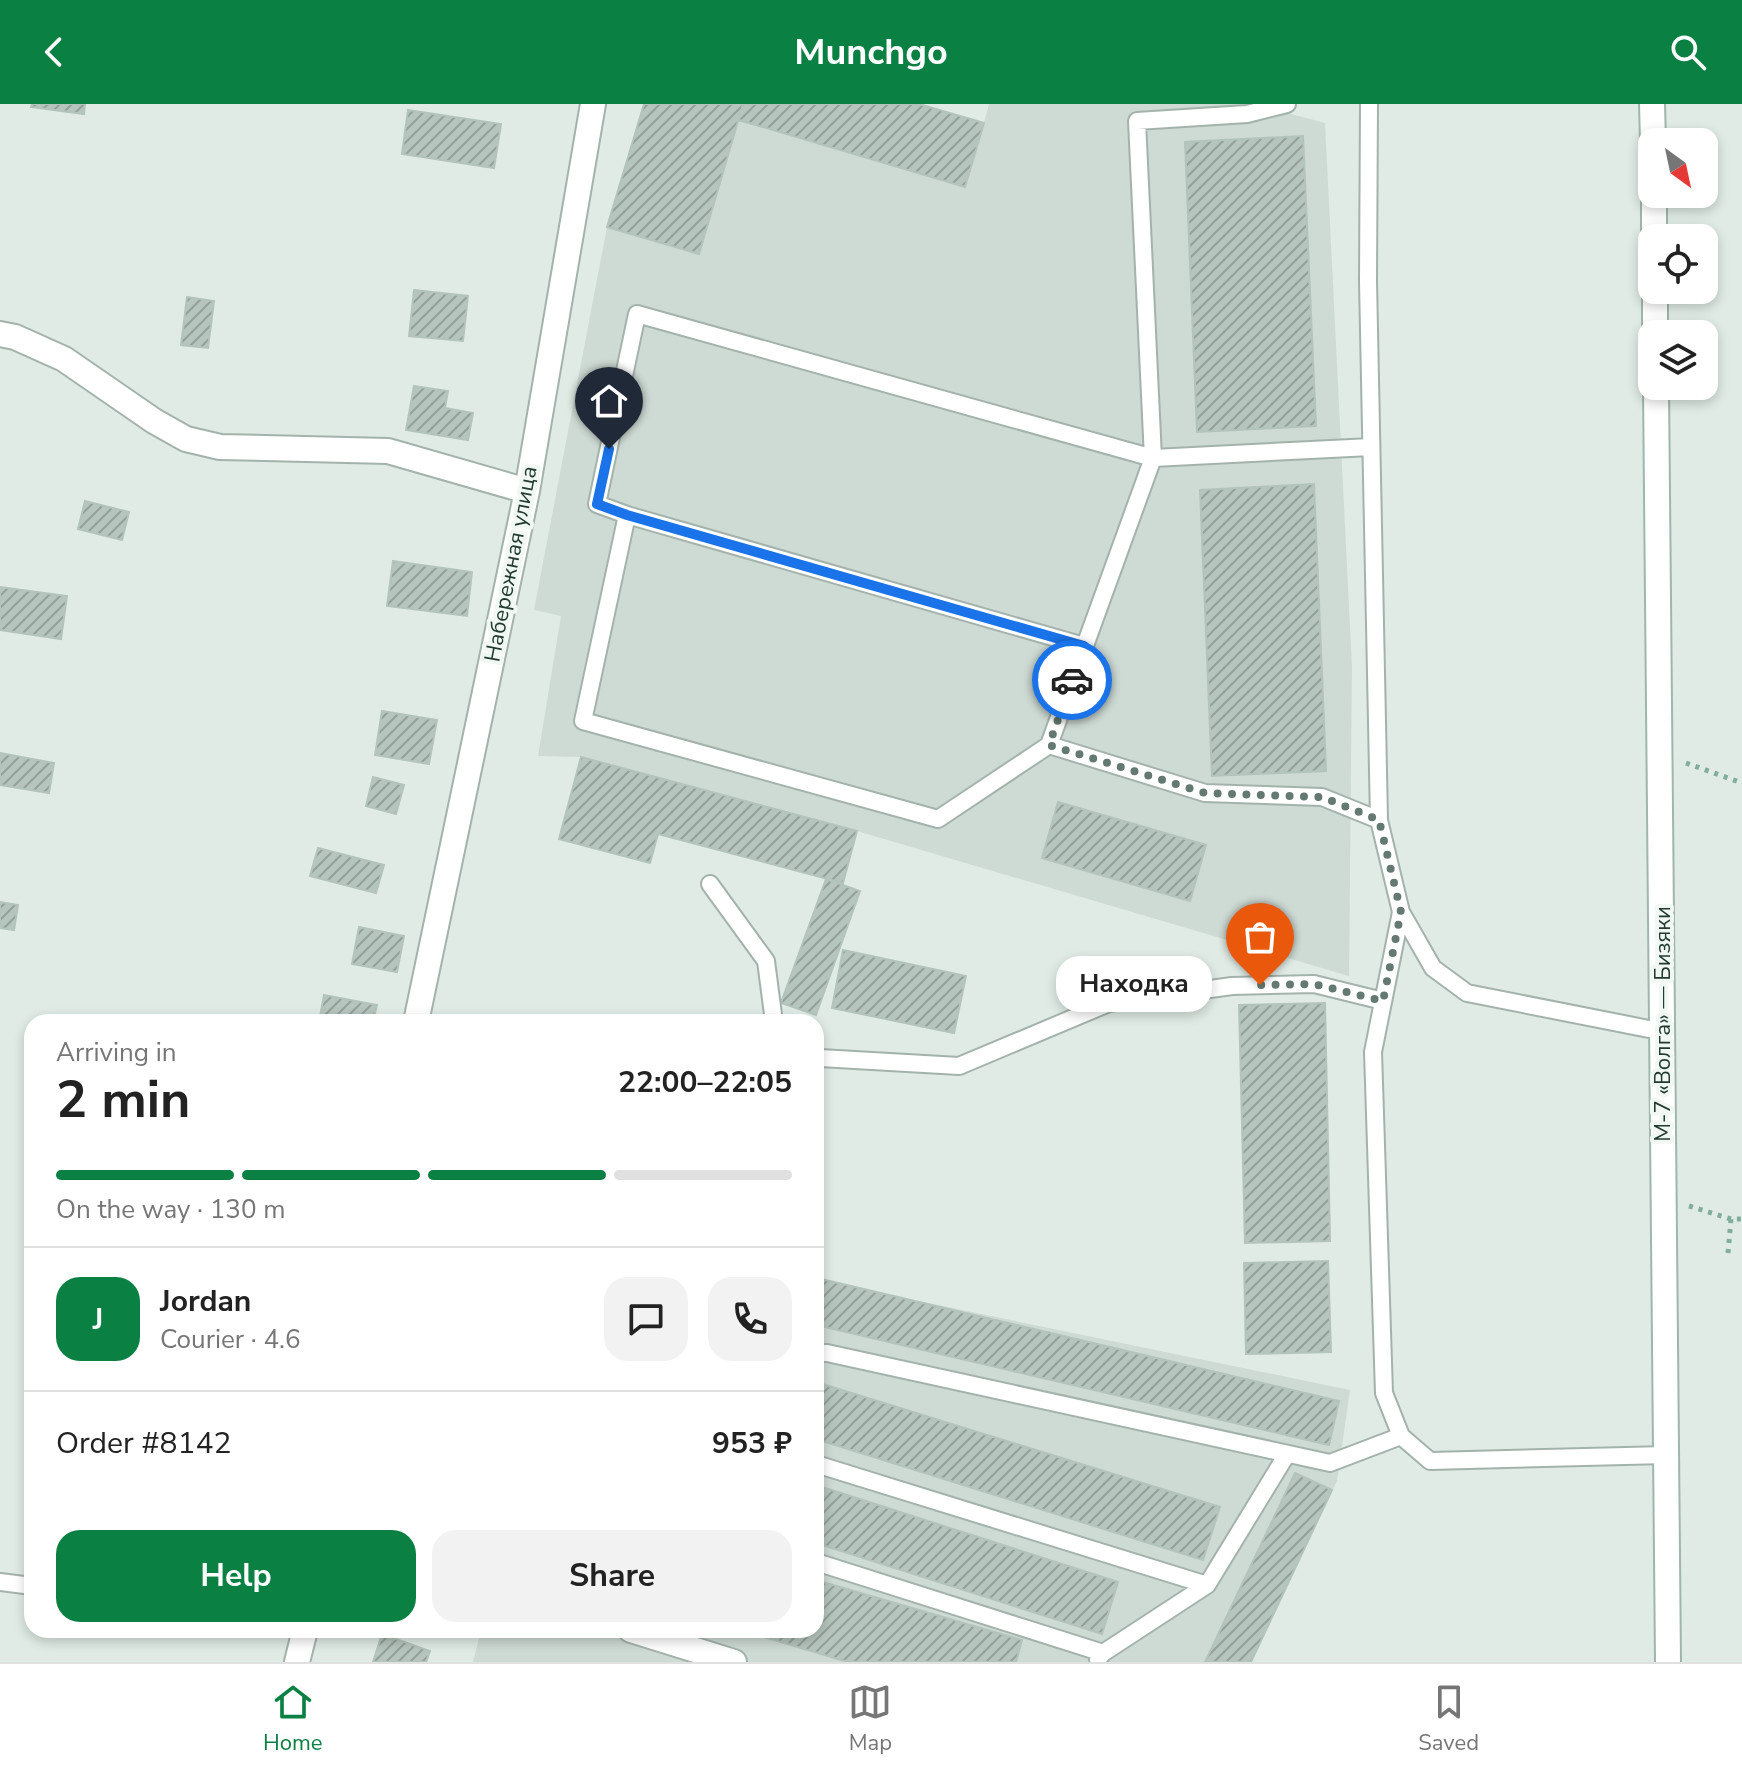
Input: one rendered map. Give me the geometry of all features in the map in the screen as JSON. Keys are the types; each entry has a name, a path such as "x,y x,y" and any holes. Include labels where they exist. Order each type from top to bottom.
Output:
{"street":[{"name":"Набережная улица","path":"418,1014 527,491 593,104"},
{"path":"1652,104 1653,128"},
{"path":"0,334 15,337 64,359 154,421 186,439 220,447 388,451 527,491"},
{"name":"М-7 «Волга» — Бизяки","path":"1656,400 1668,1662"},
{"path":"297,1662 303,1638"},
{"path":"657,1638 734,1662"}],"lane":[{"path":"627,515 583,721 938,819 1049,745 1153,458 1137,121 1247,114 1287,104"},
{"path":"1369,104 1368,281 1379,820 1401,912 1433,968 1467,993 1664,1032"},
{"path":"1084,646 597,504 637,314 1153,458 1371,447"},
{"path":"1049,745 1205,793 1322,797 1379,820"},
{"path":"710,884 766,961 773,1014"},
{"path":"1401,912 1373,1052 1384,1393 1401,1436 1430,1461 1666,1455"},
{"path":"824,1058 959,1066 1109,1003 1232,986 1314,984 1383,1001"},
{"path":"824,1353 1330,1463 1401,1436"},
{"path":"824,1565 1099,1658 1207,1585 1287,1454"},
{"path":"824,1466 1207,1585"},
{"path":"0,1582 24,1585"}],"path":[{"path":"1660,754 1742,783"},
{"path":"1663,1199 1731,1219 1742,1219"},
{"path":"1728,1253 1731,1219"}],"shaded area":[{"path":"644,104 919,104 984,123 989,104 1254,104 1325,123 1352,667 1349,976 857,831 581,757 538,756 561,616 534,610 607,227"},
{"path":"824,1282 1350,1390 1337,1481 1251,1662 473,1662 479,1638 824,1638"}],"building":[{"path":"32,104 85,104 84,114 31,107"},
{"path":"644,104 743,104 699,254 607,227"},
{"path":"743,104 919,104 984,123 965,187 739,120"},
{"path":"408,110 501,124 494,168 402,154"},
{"path":"1303,136 1316,426 1197,432 1185,142"},
{"path":"414,290 468,296 463,341 409,336"},
{"path":"187,297 214,301 208,348 181,345"},
{"path":"414,386 448,391 445,408 473,413 468,440 406,430"},
{"path":"1314,484 1326,771 1212,776 1200,490"},
{"path":"85,501 129,512 122,540 78,529"},
{"path":"393,561 472,572 467,616 387,606"},
{"path":"0,587 67,596 61,639 0,630"},
{"path":"382,711 437,720 429,764 375,755"},
{"path":"0,753 54,763 49,793 0,785"},
{"path":"581,757 857,831 843,883 658,834 650,863 559,839"},
{"path":"373,777 404,785 396,814 366,806"},
{"path":"1058,802 1206,845 1190,901 1042,858"},
{"path":"318,848 384,865 376,893 310,876"},
{"path":"826,879 860,891 816,1014 781,1003"},
{"path":"0,902 18,905 14,930 0,928"},
{"path":"359,927 404,936 397,972 352,964"},
{"path":"843,950 966,976 954,1033 832,1008"},
{"path":"324,995 377,1005 375,1014 320,1014"},
{"path":"1325,1003 1330,1241 1245,1243 1239,1005"},
{"path":"1328,1261 1331,1352 1246,1354 1244,1263"},
{"path":"824,1280 1339,1401 1329,1445 824,1327"},
{"path":"824,1384 1220,1507 1203,1560 824,1442"},
{"path":"1295,1473 1332,1490 1251,1662 1205,1662"},
{"path":"824,1488 1118,1582 1102,1634 824,1546"},
{"path":"824,1582 1022,1640 1016,1662 848,1662 767,1638 824,1638"},
{"path":"381,1638 393,1638 430,1651 426,1662 373,1662"}],"way so far":[{"path":"1072,680 1049,745 1205,793 1322,797 1379,820 1401,912 1383,1001 1314,984 1260,985"}],"place":[{"name":"Находка","path":"1260,985"}],"route":[{"path":"609,449 597,504 1084,646 1072,680"}]}
